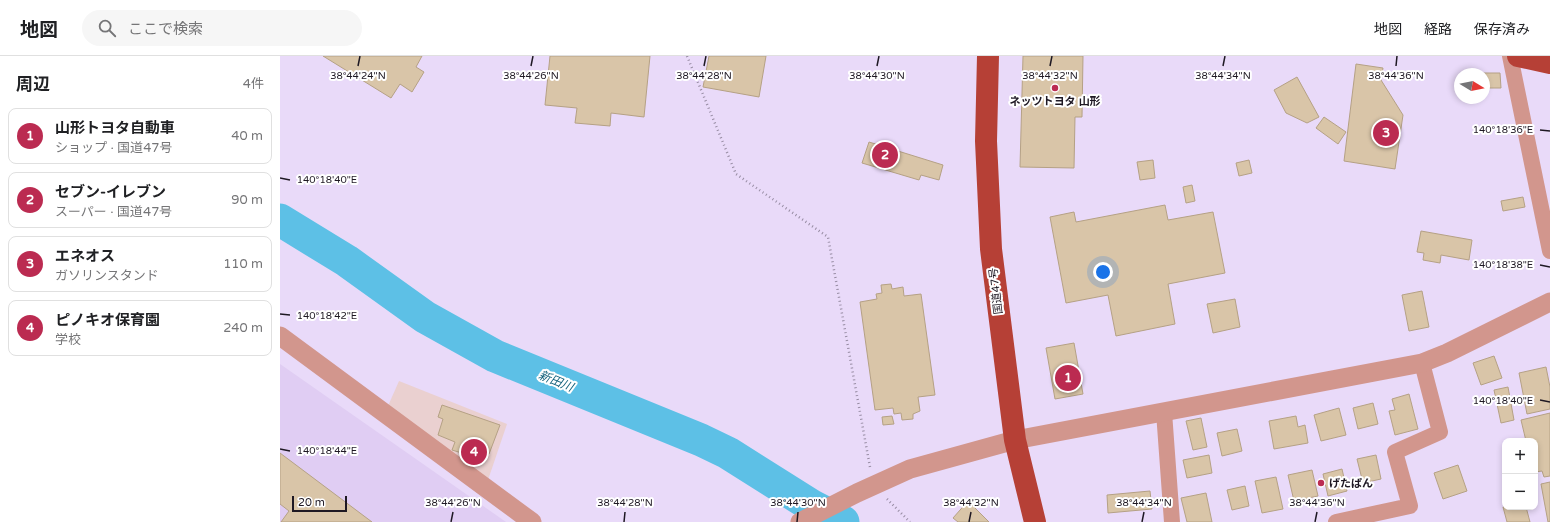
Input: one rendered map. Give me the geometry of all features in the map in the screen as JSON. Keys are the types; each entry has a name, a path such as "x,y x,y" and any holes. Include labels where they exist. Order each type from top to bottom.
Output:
{"highway":[{"name":"国道47号","path":"988,56 986,141 991,249 1015,440 1035,522"},
{"path":"1522,56 1550,63"}],"street":[{"path":"1522,56 1550,251"},
{"path":"800,522 865,489 910,470 1015,440 1422,363 1447,353 1550,302"},
{"path":"280,336 532,522"},
{"path":"1336,522 1410,506 1395,452 1440,432 1422,363"},
{"path":"1164,412 1172,522"}],"path":[{"path":"686,56 736,174 828,237 865,489 910,522"}],"shaded area":[{"path":"280,364 506,522 280,522"},
{"path":"399,381 507,424 488,480 388,406"}],"building":[{"path":"323,56 422,56 416,67 424,72 412,92 400,84 391,98"},
{"path":"550,56 650,56 644,117 611,113 610,126 575,123 577,108 545,105"},
{"path":"709,56 766,56 759,97 703,87"},
{"path":"1023,56 1083,56 1082,117 1075,117 1074,168 1020,167"},
{"path":"1356,64 1383,68 1381,80 1403,115 1395,169 1344,161"},
{"path":"1490,73 1500,73 1501,88 1490,88"},
{"path":"1297,77 1319,117 1307,123 1286,113 1274,90"},
{"path":"1324,117 1346,132 1338,144 1316,128"},
{"path":"869,142 943,165 939,180 921,175 919,180 862,163"},
{"path":"1153,160 1155,178 1140,180 1137,162"},
{"path":"1249,160 1252,173 1239,176 1236,163"},
{"path":"1192,185 1195,201 1186,203 1183,187"},
{"path":"1523,197 1525,207 1503,211 1501,201"},
{"path":"1165,205 1168,220 1213,212 1225,273 1168,284 1175,324 1116,336 1108,295 1066,303 1050,217 1074,212 1076,222"},
{"path":"1421,231 1472,240 1469,260 1441,255 1440,263 1423,260 1424,253 1417,252"},
{"path":"891,284 892,289 903,287 904,296 921,294 935,395 918,397 920,411 913,414 913,419 902,420 901,413 894,414 893,408 875,410 860,302 877,299 876,294 882,293 881,285"},
{"path":"1422,291 1429,327 1409,331 1402,295"},
{"path":"1235,299 1240,327 1213,333 1207,304"},
{"path":"1074,343 1083,394 1055,399 1046,348"},
{"path":"1494,356 1502,378 1481,385 1473,363"},
{"path":"1546,367 1550,387 1550,409 1527,414 1519,373"},
{"path":"1508,387 1514,420 1501,423 1494,390"},
{"path":"1409,394 1418,429 1395,435 1389,411 1395,410 1392,399"},
{"path":"1373,403 1378,424 1358,429 1353,408"},
{"path":"442,405 500,425 489,454 478,458 452,450 455,442 438,435 443,419 438,417"},
{"path":"1339,408 1346,435 1321,441 1314,415"},
{"path":"1550,413 1550,476 1544,477 1542,471 1538,472 1538,438 1525,438 1521,420"},
{"path":"892,416 894,424 883,425 882,417"},
{"path":"1296,416 1298,427 1305,425 1308,443 1274,449 1269,421"},
{"path":"1201,418 1207,447 1193,450 1186,421"},
{"path":"1237,429 1242,451 1222,456 1217,433"},
{"path":"280,453 372,522 281,522 289,511 280,504"},
{"path":"1209,455 1212,473 1187,478 1183,460"},
{"path":"1376,455 1381,479 1363,483 1357,459"},
{"path":"1458,465 1467,491 1443,499 1434,473"},
{"path":"1342,469 1347,491 1328,496 1323,474"},
{"path":"1312,470 1318,496 1294,501 1288,475"},
{"path":"1276,477 1283,509 1262,513 1255,481"},
{"path":"1550,482 1550,522 1548,522 1541,484"},
{"path":"1245,486 1249,506 1232,510 1227,490"},
{"path":"1150,491 1152,509 1108,513 1107,495"},
{"path":"1206,493 1212,522 1187,522 1181,498"},
{"path":"968,501 989,522 958,522 953,518"},
{"path":"1504,510 1527,510 1530,522 1507,522"}],"waterway":[{"name":"新田川","path":"280,220 347,261 425,317 495,356 701,440 728,453 812,506 843,522"}],"place":[{"name":"ネッツトヨタ 山形","path":"1055,88"},
{"name":"エネオス","path":"1386,133"},
{"name":"セブン-イレブン","path":"885,155"},
{"name":"山形トヨタ自動車","path":"1068,378"},
{"name":"ピノキオ保育園","path":"474,452"},
{"name":"げたぱん","path":"1321,483"}]}
